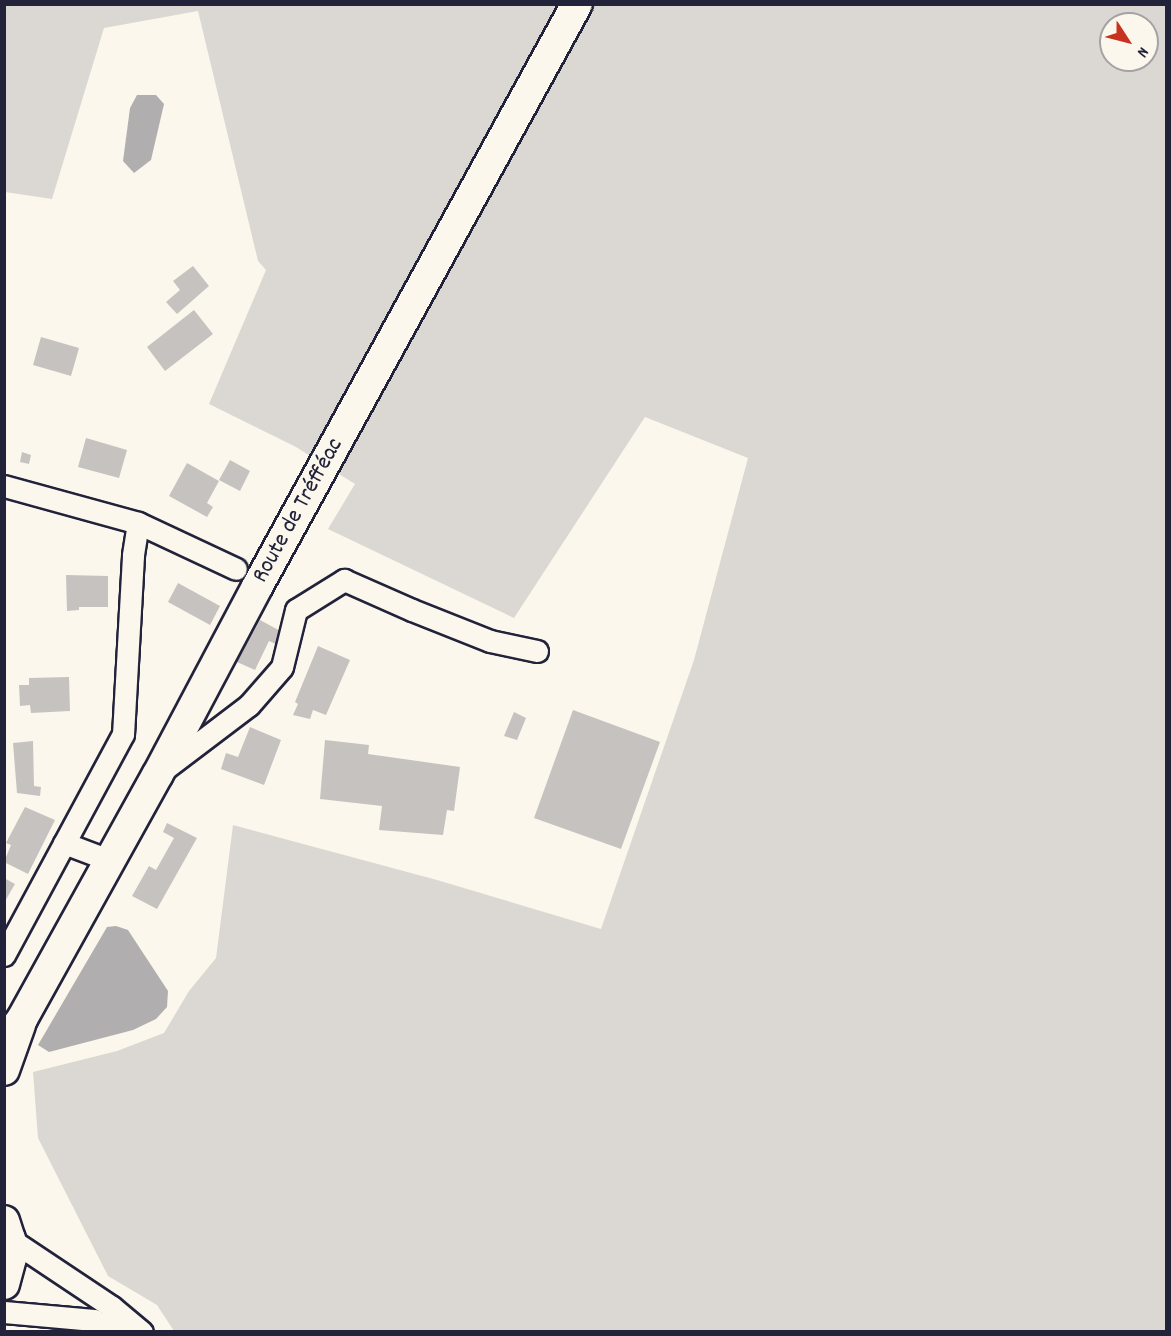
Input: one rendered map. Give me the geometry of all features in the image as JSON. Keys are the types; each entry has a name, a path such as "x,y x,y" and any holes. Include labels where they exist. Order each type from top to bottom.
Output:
{"street":[{"name":"Route de Tréfféac","path":"4,1043 22,1019 158,774 263,576 577,4"},
{"name":"Route de Tréfféac","path":"4,486 138,523 236,569"},
{"path":"4,955 123,734 133,556 138,523"},
{"path":"158,774 249,705 282,667 296,610 344,579 412,610 490,641 537,651"},
{"path":"64,843 109,860"},
{"name":"Route de Tréfféac","path":"4,1070 22,1019"},
{"path":"4,1284 11,1258 7,1230"},
{"path":"7,1230 112,1307 142,1332"},
{"path":"4,1312 94,1320 114,1332"}],"shaded area":[{"path":"5,5 1166,5 1166,1331 174,1331 157,1305 108,1276 38,1138 33,1072 117,1051 164,1033 189,991 216,958 233,825 437,880 601,929 694,660 748,458 645,417 514,618 328,529 355,484 296,447 209,404 266,270 258,261 198,11 104,28 52,199 5,192"},
{"path":"137,95 156,95 164,104 151,160 134,173 123,161 130,108"},
{"path":"116,926 128,930 168,991 167,1007 156,1019 133,1030 49,1052 38,1045 107,927"}],"building":[{"path":"193,266 209,286 177,314 166,302 180,290 173,281"},
{"path":"194,310 213,334 165,371 147,347"},
{"path":"41,337 79,348 71,376 33,365"},
{"path":"86,438 127,450 119,478 78,467"},
{"path":"22,452 31,455 29,464 20,462"},
{"path":"230,460 250,471 240,491 219,480"},
{"path":"187,463 219,481 207,503 213,507 207,517 169,496"},
{"path":"66,575 108,576 108,607 79,607 79,610 67,611"},
{"path":"178,583 220,606 210,625 168,602"},
{"path":"260,620 284,633 278,645 269,641 255,670 237,662"},
{"path":"318,646 350,660 326,715 313,710 310,719 293,715 298,704 295,702"},
{"path":"69,677 70,711 31,713 30,705 20,706 19,685 29,685 29,678"},
{"path":"573,710 660,742 621,849 534,818"},
{"path":"514,712 526,718 517,740 504,736"},
{"path":"250,727 281,740 264,785 221,769 226,753 238,757"},
{"path":"325,740 369,745 368,754 460,767 454,811 447,810 443,835 379,830 382,806 320,799"},
{"path":"33,741 34,786 41,787 40,796 17,793 13,743"},
{"path":"25,807 55,820 28,874 4,862 11,845 6,843"},
{"path":"167,823 197,838 157,909 132,896 149,866 156,870 174,838 163,832"},
{"path":"4,878 15,884 4,903"}]}
